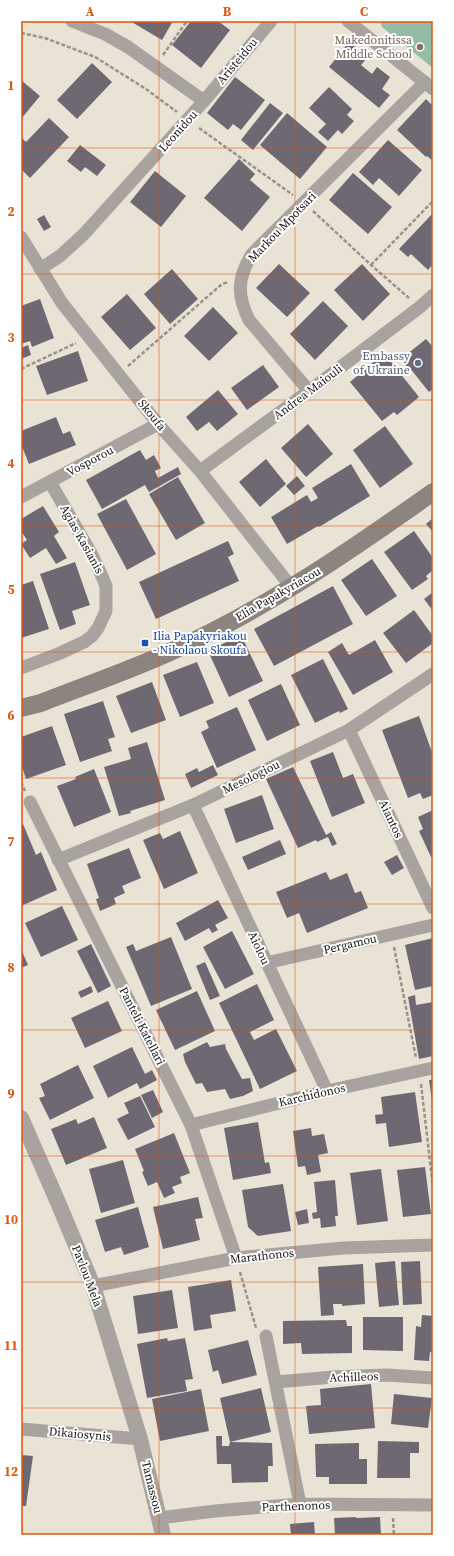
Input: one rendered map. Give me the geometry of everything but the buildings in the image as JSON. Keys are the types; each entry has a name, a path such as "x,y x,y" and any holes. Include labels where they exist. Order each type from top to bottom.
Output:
{"main road":[{"name":"Elia Papakyriacou","path":"21,708 41,703 170,652 224,624 292,588 433,492"}],"street":[{"name":"Leonidou","path":"40,269 60,256 84,234 204,101 156,65 128,47 105,34 72,21"},
{"name":"Aristeidou","path":"204,101 271,21"},
{"path":"348,21 429,86"},
{"name":"Markou Mpotsari","path":"309,391 249,320 241,299 240,288 246,263 252,254 304,203 429,86"},
{"name":"Skoufa","path":"21,236 62,303 158,424 200,471 292,588"},
{"name":"Andrea Maiouli","path":"200,471 309,391 420,307 433,295"},
{"name":"Vosporou","path":"21,497 158,424"},
{"name":"Agias Kasianis","path":"21,668 84,642 92,636 98,628 106,611 106,586 101,574 91,553 50,482"},
{"name":"Mesologiou","path":"58,860 193,805 349,730 433,674"},
{"name":"Aiantos","path":"349,730 433,908"},
{"name":"Panteli Katellari","path":"30,802 191,1125 236,1258"},
{"name":"Aiolou","path":"193,805 326,1091"},
{"name":"Pergamou","path":"266,963 433,925"},
{"name":"Karchidonos","path":"191,1125 326,1091 433,1068"},
{"name":"Pavlou Mela","path":"21,1118 93,1286 140,1439"},
{"name":"Marathonos","path":"93,1286 236,1258 343,1248 433,1245"},
{"path":"266,1336 300,1504"},
{"name":"Achilleos","path":"276,1382 349,1376 387,1375 433,1378"},
{"name":"Dikaiosynis","path":"21,1429 140,1439"},
{"name":"Tamassou","path":"140,1439 163,1535"},
{"name":"Parthenonos","path":"159,1518 215,1511 300,1504 433,1505"}],"path":[{"path":"156,65 187,21"},
{"path":"21,33 45,38 95,57 146,89 304,203 370,265 420,307"},
{"path":"370,265 433,201"},
{"path":"118,374 222,284 241,280"},
{"path":"21,369 89,337"},
{"path":"392,934 419,1071 433,1187"},
{"path":"236,1258 255,1328 266,1336"}],"green space":[{"name":"Makedonitissa Middle School","path":"380,21 433,21 433,68 382,27"}],"place":[{"name":"Makedonitissa Middle School","path":"420,47"},
{"name":"Embassy of Ukraine","path":"418,363"},
{"name":"Ilia Papakyriakou - Nikolaou Skoufa","path":"145,643"}]}
